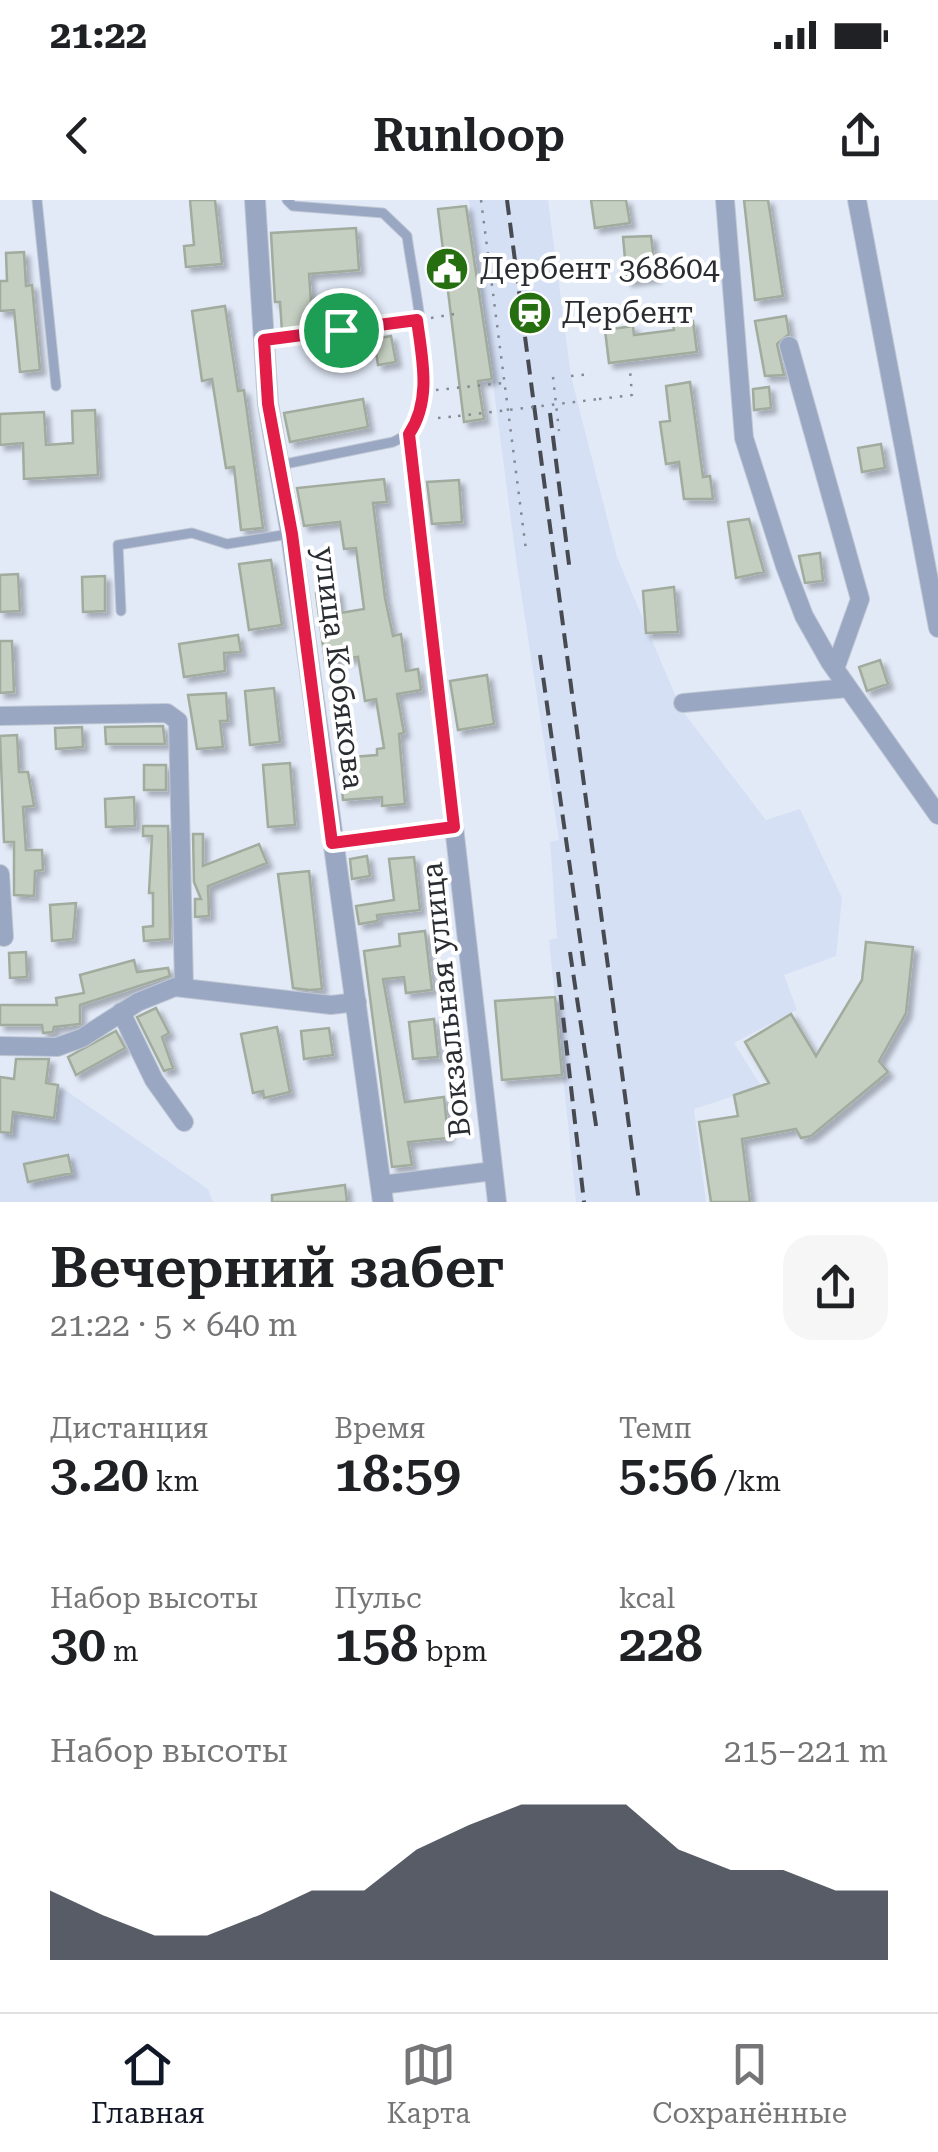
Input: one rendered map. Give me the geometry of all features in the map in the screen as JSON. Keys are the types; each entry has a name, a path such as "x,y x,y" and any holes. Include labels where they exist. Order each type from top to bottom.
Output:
{"street":[{"name":"улица Кобякова","path":"256,200 268,404 292,534 382,1193"},
{"path":"725,200 744,438 791,582 835,669 938,816"},
{"path":"857,200 938,628"},
{"path":"789,346 860,599 835,669"},
{"name":"Вокзальная улица","path":"409,434 497,1202"},
{"path":"683,702 848,688"},
{"path":"0,716 167,714 178,722 184,986"},
{"path":"332,843 454,827"},
{"path":"0,874 4,938"},
{"path":"0,1046 56,1046 82,1038 162,990 184,986 331,1005 357,1002"},
{"path":"120,1012 154,1080 184,1122"},
{"path":"382,1193 493,1171"}],"lane":[{"path":"38,200 56,386"},
{"name":"Вокзальная улица","path":"286,200 293,206 383,213 395,220 407,236 423,392 421,410 409,434"},
{"path":"280,465 392,442 409,434"},
{"path":"121,610 118,545 192,533 227,544 292,534"}],"path":[{"path":"481,200 526,550"},
{"path":"264,340 454,314"},
{"path":"438,418 632,395 630,370"},
{"path":"571,376 592,374"},
{"path":"553,376 559,431"},
{"path":"423,392 504,383"}],"shaded area":[{"path":"469,200 548,200 571,376 617,557 681,709 766,820 800,809 842,898 836,956 784,975 797,1010 734,1043 762,1087 694,1109 706,1202 576,1202 549,940 557,938 550,842 559,840 517,566"},
{"path":"0,1077 58,1085 208,1189 213,1202 0,1202"}],"building":[{"path":"190,200 215,200 222,264 186,267 184,246 194,245"},
{"path":"591,200 626,200 630,223 595,228"},
{"path":"744,200 768,200 783,296 755,300"},
{"name":"Дербент","path":"466,206 492,379 478,381 484,419 464,422 438,209"},
{"path":"356,228 359,270 309,274 313,330 282,332 280,302 275,302 271,233"},
{"path":"651,236 656,277 627,281 623,237"},
{"path":"24,252 26,286 32,285 40,370 20,372 14,310 0,311 0,281 7,281 6,253"},
{"path":"225,306 238,391 244,390 263,528 241,530 234,467 226,468 212,379 202,381 192,311"},
{"path":"786,316 789,334 777,344 784,375 765,376 755,321"},
{"path":"693,321 697,352 609,363 605,330 633,326 634,335 674,330 673,323"},
{"path":"391,336 396,362 378,365 374,339"},
{"path":"690,382 703,477 710,476 713,499 684,499 679,462 666,464 660,422 670,421 666,386"},
{"path":"769,387 771,408 754,410 753,389"},
{"path":"363,399 368,427 290,442 284,413"},
{"path":"95,410 98,475 24,479 23,443 0,445 0,414 44,412 46,445 73,443 72,411"},
{"path":"881,444 885,468 862,472 858,448"},
{"path":"384,479 387,502 373,503 385,598 393,636 401,634 406,671 418,669 421,690 397,694 404,733 399,734 405,804 382,806 382,797 343,800 339,758 377,755 377,749 384,748 376,699 365,701 358,657 325,661 316,593 337,590 340,613 364,609 356,548 344,549 340,522 304,526 297,488"},
{"path":"459,480 462,522 432,524 427,482"},
{"path":"749,519 764,572 736,578 728,522"},
{"path":"820,553 823,581 805,583 799,556"},
{"path":"271,560 282,625 249,630 239,564"},
{"path":"18,574 20,611 0,612 0,575"},
{"path":"105,576 105,611 83,612 82,577"},
{"path":"674,587 678,632 646,633 643,591"},
{"path":"238,635 241,652 224,653 225,671 184,677 179,644"},
{"path":"0,641 12,641 14,692 0,693"},
{"path":"880,660 888,684 867,691 859,667"},
{"path":"487,675 494,724 458,730 450,681"},
{"path":"274,688 280,742 250,745 245,691"},
{"path":"226,693 228,721 220,721 223,747 197,749 188,695"},
{"path":"163,726 165,744 106,744 105,727"},
{"path":"82,727 83,747 56,749 55,728"},
{"path":"17,735 19,772 28,772 34,806 23,807 26,850 42,850 43,870 35,871 34,896 14,895 14,842 4,842 0,736"},
{"path":"290,763 295,825 268,827 263,765"},
{"path":"144,765 166,765 166,790 144,790"},
{"path":"134,797 135,826 106,827 105,799"},
{"path":"143,826 168,826 170,939 144,941 143,927 153,926 153,893 149,893 152,836 143,836"},
{"path":"193,834 203,834 203,866 259,844 267,863 208,886 209,916 195,917 195,899 201,899 194,882"},
{"path":"367,856 370,876 352,879 350,859"},
{"path":"414,857 420,910 377,915 378,921 359,924 356,906 394,900 389,859"},
{"path":"309,871 322,989 310,990 293,988 278,874"},
{"path":"76,903 73,939 52,941 50,905"},
{"path":"425,931 432,990 406,993 404,977 383,979 405,1102 444,1097 448,1138 408,1142 412,1165 392,1167 364,951 400,946 399,934"},
{"path":"866,942 913,947 906,1013 879,1061 888,1072 811,1136 801,1138 796,1129 742,1139 750,1202 711,1202 699,1122 738,1116 734,1095 769,1083 745,1042 791,1014 816,1056 862,980"},
{"path":"26,952 27,977 10,978 9,953"},
{"path":"134,960 137,972 168,968 170,976 80,1005 80,1024 54,1027 53,1032 43,1033 42,1025 0,1025 0,1005 57,1005 56,998 84,993 80,975"},
{"path":"555,997 562,1075 502,1080 495,1001"},
{"path":"156,1008 169,1033 162,1037 173,1068 164,1071 137,1017"},
{"path":"434,1019 438,1057 413,1059 409,1022"},
{"path":"277,1027 290,1092 264,1098 263,1091 253,1093 241,1034"},
{"path":"329,1028 333,1055 304,1059 301,1031"},
{"path":"116,1031 125,1048 76,1075 68,1057"},
{"path":"16,1059 49,1059 46,1083 58,1085 54,1118 13,1112 11,1133 0,1132 0,1077 14,1079"},
{"path":"68,1155 72,1173 28,1182 24,1164"},
{"path":"345,1185 347,1202 272,1202 272,1195"}],"railway":[{"path":"507,200 639,1202"},
{"path":"550,413 570,572"},
{"path":"540,655 584,967"},
{"path":"570,952 597,1132"},
{"path":"558,972 584,1202"}],"place":[{"name":"Дербент 368604","path":"447,269"},
{"name":"Дербент","path":"530,313"}],"route":[{"path":"417,320 423,392 417,422 409,434 454,827 332,843 292,534 268,404 264,340 341,330 417,320"}]}
